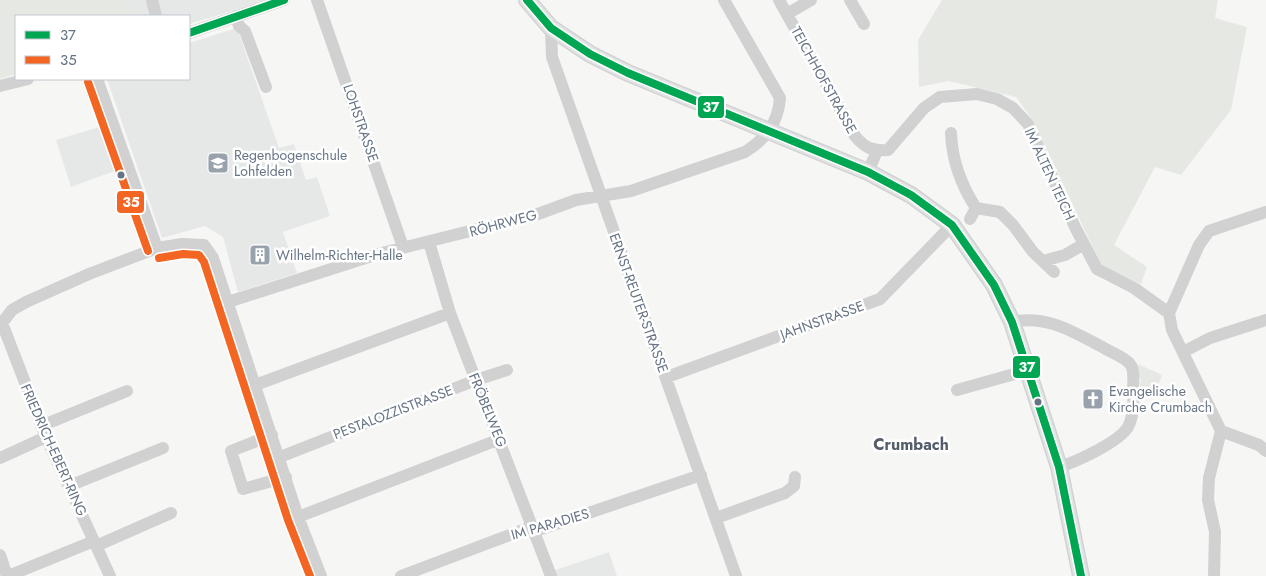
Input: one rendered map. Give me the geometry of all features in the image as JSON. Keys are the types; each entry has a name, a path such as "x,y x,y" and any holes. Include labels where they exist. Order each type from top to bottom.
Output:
{"main road":[{"path":"527,0 551,28 590,54 628,73 868,172 911,195 952,225 990,278 1012,322 1059,466 1081,576"}],"street":[{"path":"152,0 156,15"},
{"path":"190,33 284,0"},
{"name":"LOHSTRASSE","path":"317,0 403,248"},
{"path":"724,0 780,98 779,108 770,131"},
{"name":"TEICHHOFSTRASSE","path":"780,0 855,136 866,148 877,151"},
{"path":"787,14 811,0"},
{"path":"850,0 864,24"},
{"path":"236,16 239,26 245,31 266,87"},
{"name":"ERNST-REUTER-STRASSE","path":"551,28 552,57 600,196 667,376 736,576"},
{"path":"0,86 24,80"},
{"path":"98,80 157,248"},
{"name":"IM ALTEN TEICH","path":"877,151 888,150 924,108 940,97 978,94 997,99 1013,108 1028,124 1097,269 1134,288 1169,313"},
{"name":"RÖHRWEG","path":"228,302 403,248 538,214 576,200 632,192 745,152 761,142 770,131"},
{"path":"951,133 953,157 964,186 976,208"},
{"path":"868,172 877,151"},
{"path":"970,220 976,208"},
{"path":"976,208 1000,212 1054,272"},
{"path":"1214,576 1215,532 1208,500 1209,478 1221,431 1172,330 1169,313 1199,245 1209,231 1266,212"},
{"name":"JAHNSTRASSE","path":"667,376 880,299 952,225"},
{"name":"FRÖBELWEG","path":"429,242 450,313 500,439 551,576"},
{"name":"FRIEDRICH-EBERT-RING","path":"110,576 44,432 1,322 12,310 26,302 157,248 182,244 204,245 213,258 228,302"},
{"path":"1043,261 1065,255 1084,244"},
{"path":"228,302 298,517 321,576"},
{"path":"255,385 450,313"},
{"path":"1012,322 1027,318 1060,325 1130,364 1133,370 1132,419 1126,430 1077,462 1059,466"},
{"path":"1183,352 1210,338 1266,320"},
{"name":"PESTALOZZISTRASSE","path":"280,457 476,380 507,370"},
{"path":"957,390 1029,370"},
{"path":"0,458 44,432 127,391"},
{"path":"1221,431 1259,445 1266,451"},
{"path":"272,435 230,450 243,489 286,476"},
{"path":"298,517 500,439"},
{"path":"69,486 163,448"},
{"name":"IM PARADIES","path":"401,576 528,528 540,529 701,475"},
{"path":"716,518 785,493 794,486 795,477"},
{"path":"0,555 8,576 171,513"}],"shaded area":[{"path":"0,0 126,0 132,15 15,15 15,74 0,79"},
{"path":"126,0 268,0 190,24 190,15 131,15"},
{"path":"942,0 1218,0 1215,18 1247,27 1231,110 1181,175 1155,167 1114,245 1147,267 1141,284 1102,267 1034,122 1016,97 949,81 919,87 918,40"},
{"name":"Regenbogenschule Lohfelden","path":"237,28 279,148 294,144 306,180 317,177 330,216 283,232 297,273 238,292 223,237 205,226 162,238 107,80 190,80 190,43"},
{"path":"109,124 123,168 71,187 56,140"},
{"path":"1138,364 1162,375 1153,391 1137,401 1141,378 1137,378"},
{"path":"609,552 617,576 554,576 552,571"}],"transit line":[{"name":"37","path":"190,33 284,0"},
{"name":"37","path":"527,0 551,28 590,54 628,73 868,172 911,195 952,225 994,285 1012,322 1059,467 1081,576"},
{"name":"35","path":"88,82 148,251"},
{"name":"35","path":"159,258 183,254 199,255 204,262 288,520 310,576"}],"place":[{"name":"Regenbogenschule Lohfelden","path":"218,163"},
{"name":"Wilhelm-Richter-Halle","path":"260,255"},
{"name":"Evangelische Kirche Crumbach","path":"1093,399"}],"district":[{"name":"Crumbach","path":"911,444"}]}
